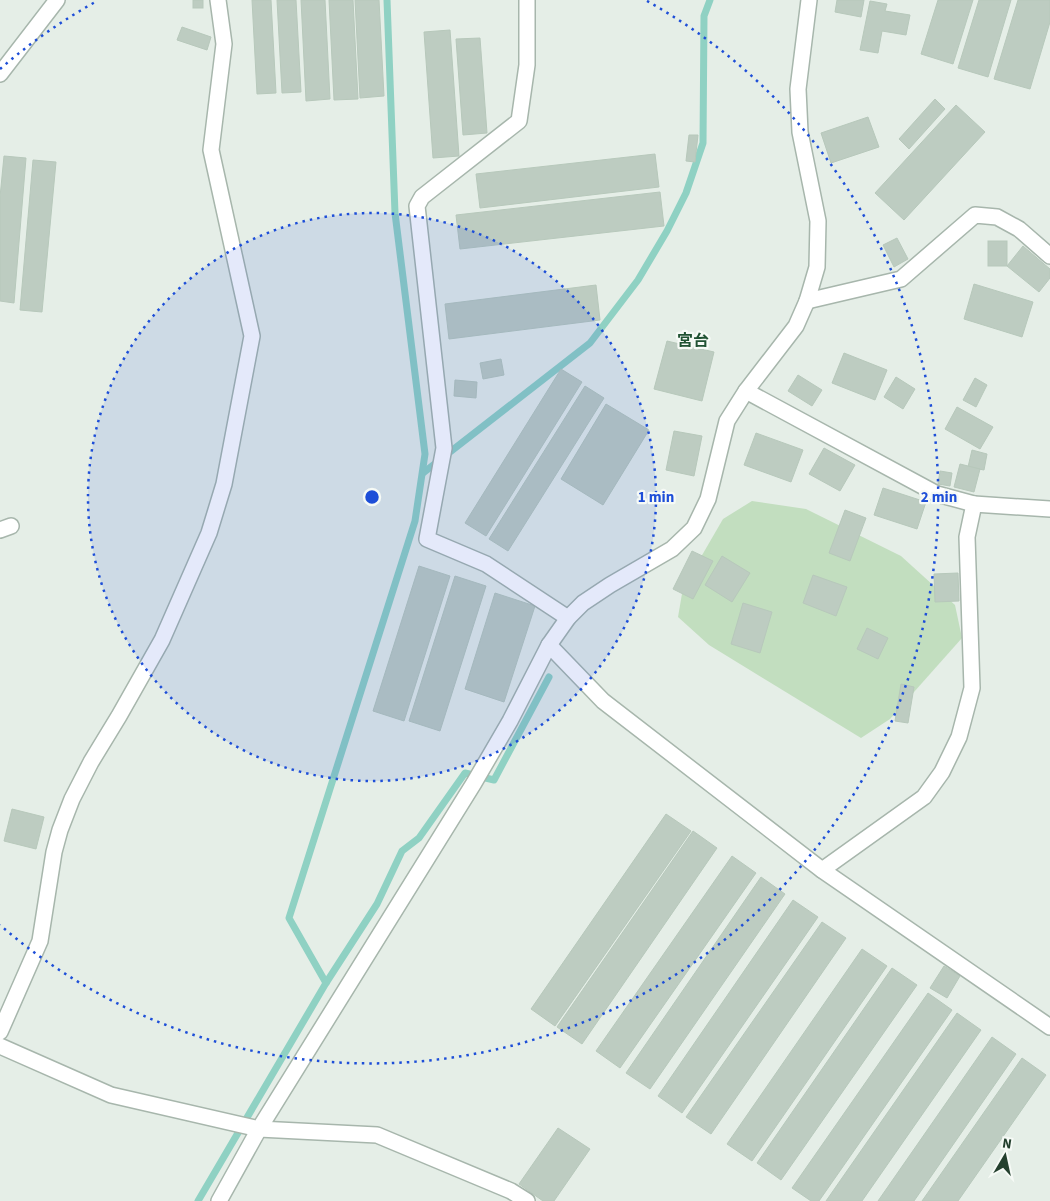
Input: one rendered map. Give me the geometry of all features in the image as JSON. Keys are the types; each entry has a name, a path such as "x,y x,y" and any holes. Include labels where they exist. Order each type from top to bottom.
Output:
{"street":[{"path":"0,74 57,0"},
{"path":"0,1032 40,941 54,852 66,814 90,762 119,716 162,640 209,533 224,484 252,336 212,150 224,44 218,0"},
{"path":"527,0 527,65 519,121 422,197 417,206 444,448 428,539 486,564 568,618"},
{"path":"219,1201 259,1129 474,783 510,721 549,645 568,618 583,603 672,549 694,528 708,500 727,421 746,392 796,326 807,301 817,267 818,221 800,132 798,89 809,0"},
{"path":"807,301 901,279 975,215 997,217 1019,228 1050,256"},
{"path":"746,392 937,494 974,504 1050,509"},
{"path":"822,870 924,797 942,772 959,737 972,688 967,537 974,504"},
{"path":"549,645 603,700 822,870 1050,1027"},
{"path":"0,1046 111,1095 259,1129 377,1135 511,1190 527,1201"}],"green space":[{"path":"752,501 806,509 901,556 955,605 962,638 890,719 861,738 709,645 678,617 683,588 723,519"}],"building":[{"path":"193,0 203,0 203,8 193,8"},
{"path":"252,0 271,0 276,93 257,94"},
{"path":"277,0 296,0 301,92 282,93"},
{"path":"301,0 325,0 330,99 306,101"},
{"path":"329,0 353,0 358,99 334,100"},
{"path":"355,0 379,0 384,96 360,98"},
{"path":"837,0 864,0 861,17 835,12"},
{"path":"938,0 973,0 953,64 921,54"},
{"path":"979,0 1011,0 988,77 958,68"},
{"path":"1018,0 1050,0 1050,22 1030,89 994,79"},
{"path":"870,1 887,4 885,11 910,15 906,35 882,31 878,53 860,50"},
{"path":"182,27 211,37 207,50 177,40"},
{"path":"450,30 459,156 433,158 424,32"},
{"path":"480,38 487,133 463,135 456,39"},
{"path":"935,99 945,109 909,149 899,139"},
{"path":"956,105 985,132 904,220 875,193"},
{"path":"868,117 879,147 831,163 821,133"},
{"path":"689,135 698,135 695,162 686,161"},
{"path":"655,154 659,187 480,208 476,174"},
{"path":"4,156 26,158 14,303 0,301 0,197"},
{"path":"33,160 56,162 42,312 20,310"},
{"path":"660,192 664,226 460,249 456,215"},
{"path":"897,238 908,259 894,267 883,245"},
{"path":"988,241 1007,241 1007,266 988,266"},
{"path":"1023,246 1050,269 1050,278 1039,292 1007,266"},
{"path":"974,284 1033,302 1022,337 964,319"},
{"path":"596,285 600,320 449,339 445,304"},
{"path":"667,341 714,352 702,401 654,389"},
{"path":"844,353 887,370 875,400 832,383"},
{"path":"501,359 504,375 483,379 480,363"},
{"path":"561,369 582,382 486,536 465,523"},
{"path":"798,375 822,390 812,406 788,391"},
{"path":"896,377 915,389 903,409 884,397"},
{"path":"975,378 987,385 976,407 963,400"},
{"path":"455,380 477,382 476,398 454,396"},
{"path":"585,386 604,398 508,551 489,539"},
{"path":"606,404 649,430 603,505 561,479"},
{"path":"957,407 993,427 980,449 945,429"},
{"path":"674,431 702,436 694,476 666,470"},
{"path":"756,433 803,450 791,482 744,465"},
{"path":"824,448 855,465 840,491 809,474"},
{"path":"972,450 987,454 984,470 968,467"},
{"path":"960,464 980,469 974,492 954,487"},
{"path":"940,471 952,473 950,486 938,484"},
{"path":"883,488 926,502 917,529 874,515"},
{"path":"845,510 866,518 850,561 829,553"},
{"path":"692,551 713,561 693,599 673,589"},
{"path":"722,556 750,573 732,602 705,585"},
{"path":"419,566 450,576 404,721 373,711"},
{"path":"958,573 959,601 935,602 934,574"},
{"path":"813,575 847,587 836,616 803,603"},
{"path":"455,576 486,586 440,731 409,721"},
{"path":"495,593 535,606 504,702 465,689"},
{"path":"743,603 772,612 760,653 731,644"},
{"path":"867,628 888,638 878,659 857,649"},
{"path":"901,684 914,687 908,723 895,721"},
{"path":"12,809 44,817 36,849 4,841"},
{"path":"666,814 691,831 555,1026 531,1009"},
{"path":"693,831 717,848 582,1044 557,1027"},
{"path":"732,856 756,873 620,1068 596,1051"},
{"path":"761,877 785,894 650,1089 626,1073"},
{"path":"793,900 818,917 682,1113 658,1096"},
{"path":"822,922 846,938 711,1134 686,1117"},
{"path":"862,949 887,966 752,1161 727,1144"},
{"path":"944,966 960,976 947,998 930,988"},
{"path":"892,968 917,985 781,1180 757,1163"},
{"path":"928,993 952,1010 819,1201 811,1201 792,1188"},
{"path":"957,1013 981,1030 862,1201 826,1201"},
{"path":"992,1037 1016,1054 914,1201 878,1201"},
{"path":"1022,1058 1046,1075 958,1201 922,1201"},
{"path":"558,1128 590,1149 554,1201 543,1201 519,1184"}],"waterway":[{"path":"326,983 289,918 415,521 425,454 395,213 387,0"},
{"path":"423,473 590,343 638,280 667,231 686,193 703,143 704,16 710,0"},
{"path":"198,1201 326,983 377,904 402,851 419,838 465,773 494,780 549,677"}],"district":[{"name":"宮台","path":"693,341"}]}
